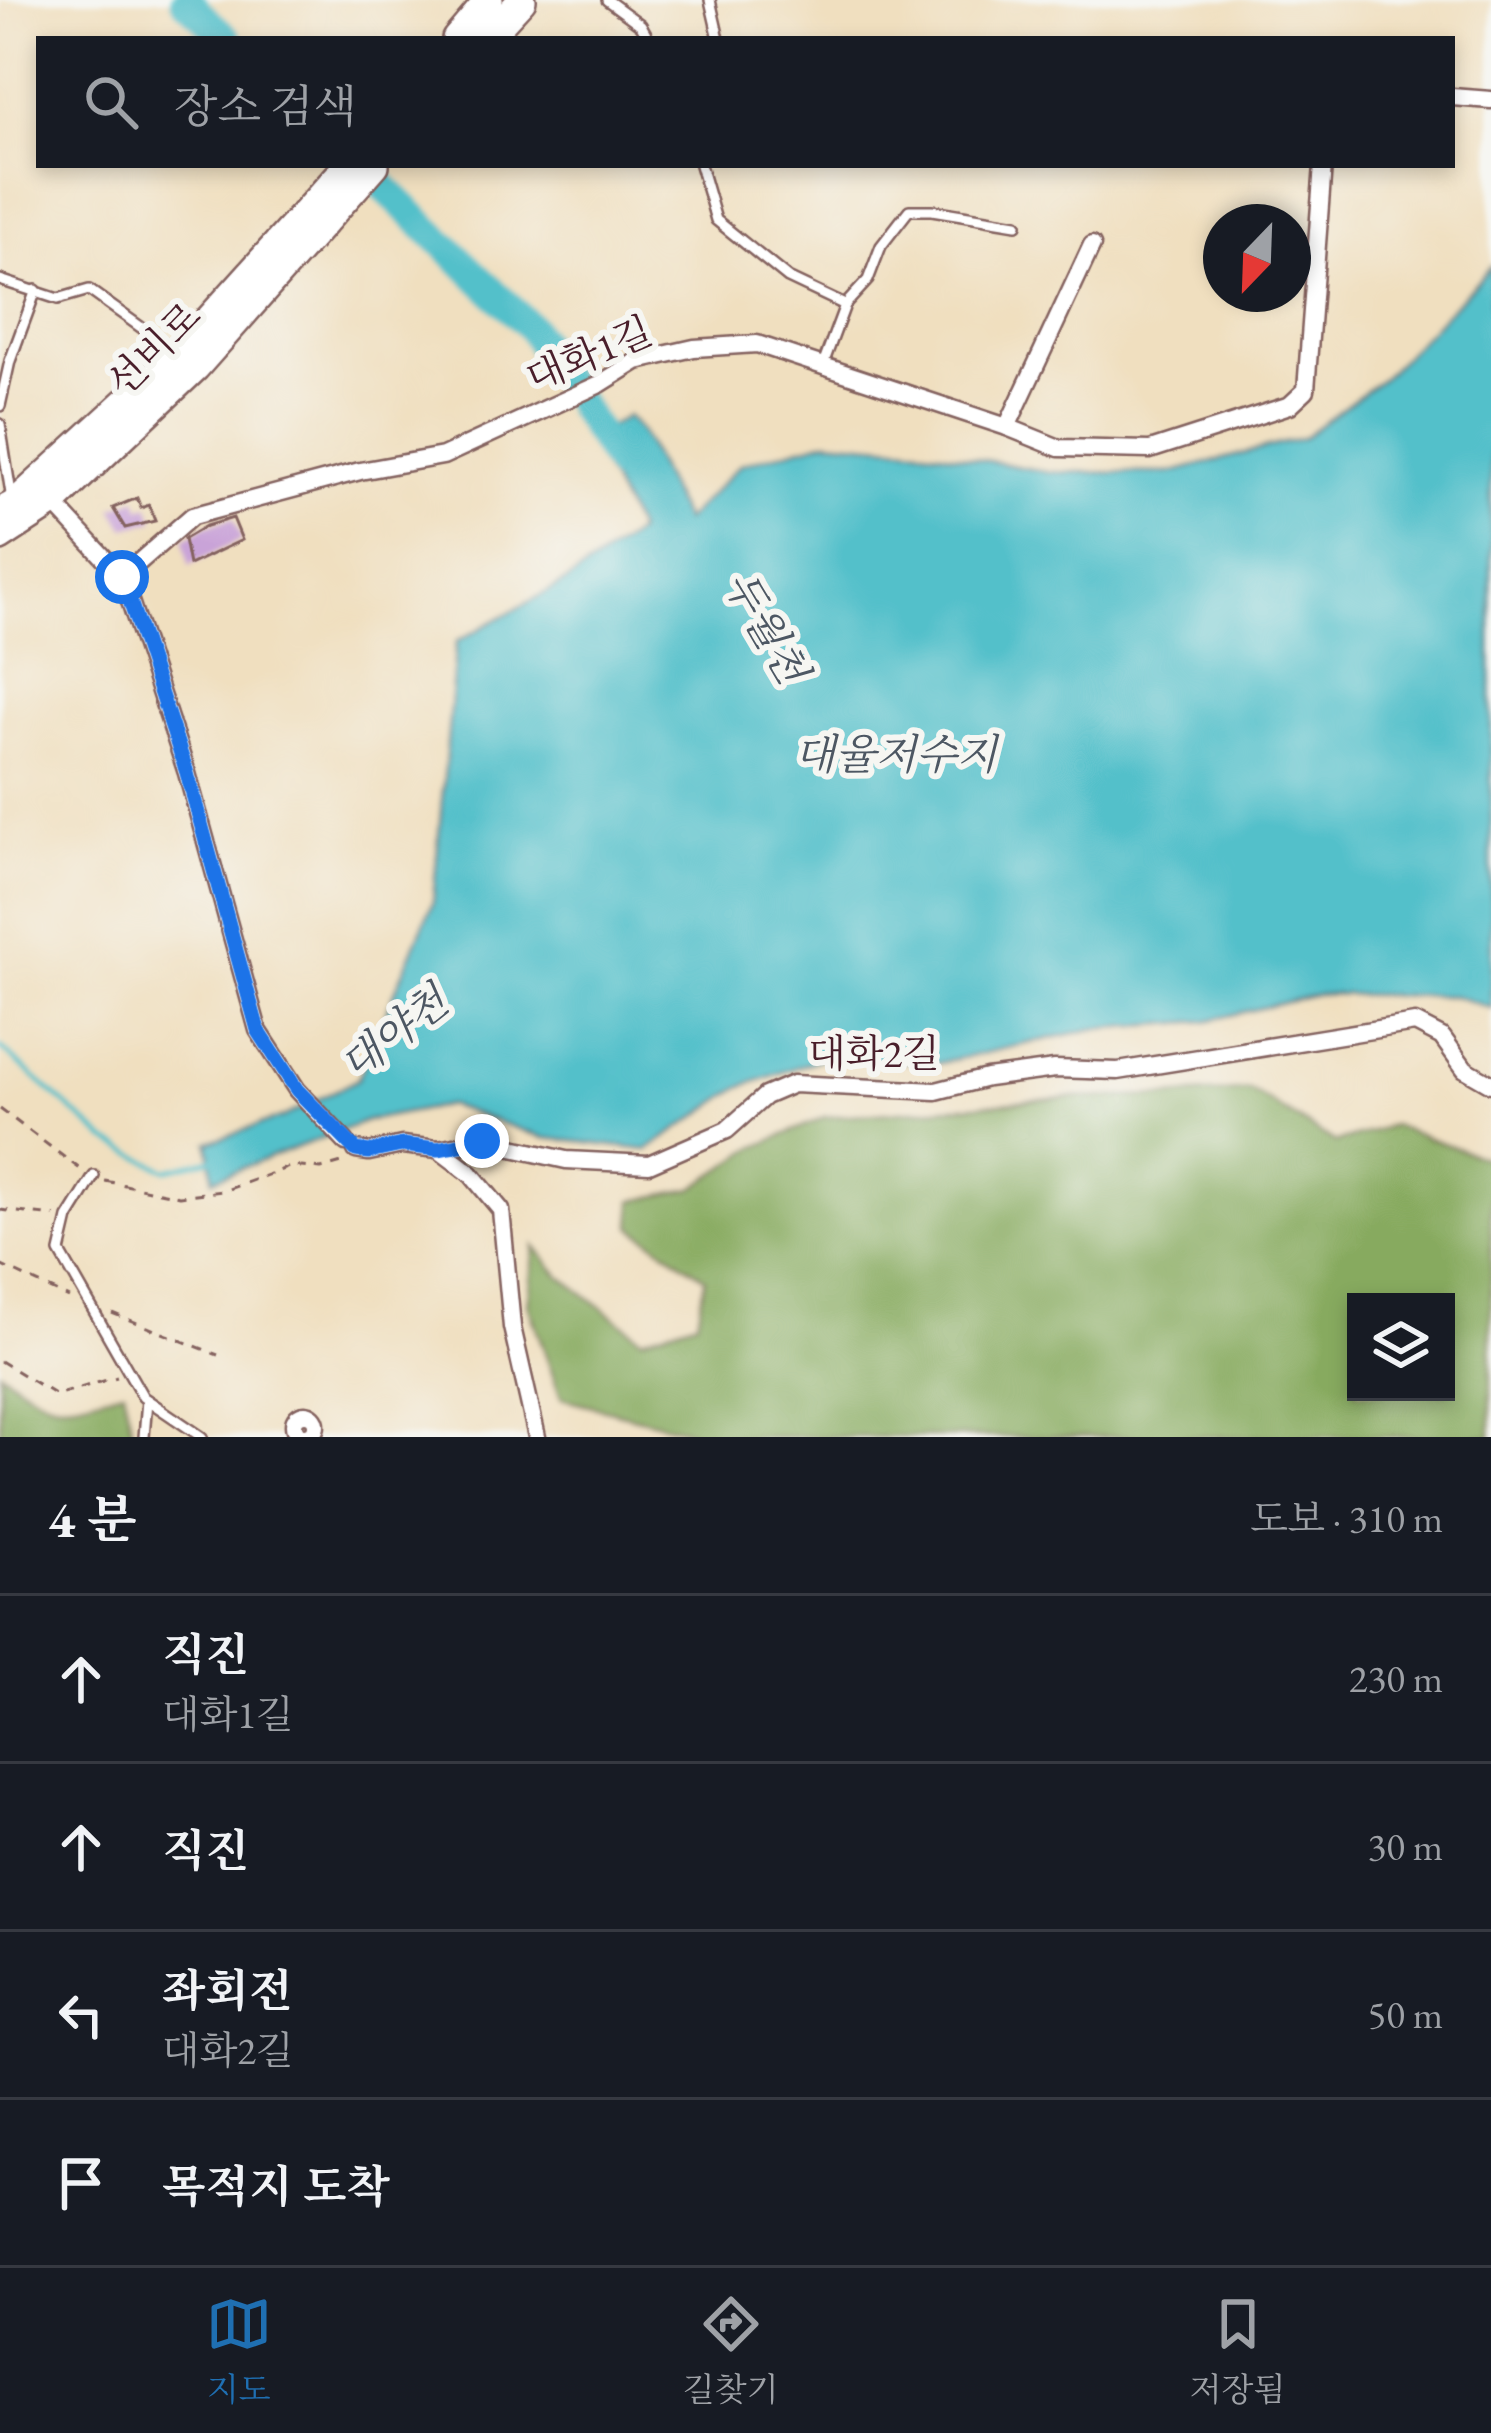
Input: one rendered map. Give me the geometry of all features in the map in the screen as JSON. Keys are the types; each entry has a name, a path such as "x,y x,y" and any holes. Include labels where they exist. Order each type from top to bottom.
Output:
{"main road":[{"path":"461,36 498,12"},
{"path":"342,182 369,168"},
{"name":"선비로","path":"0,537 342,182"},
{"name":"선비로","path":"6,509 44,493 196,367 342,182"}],"street":[{"path":"1455,97 1491,100"},
{"name":"대화1길","path":"122,577 192,516 360,471 443,456 600,384 637,361 694,349 757,344 1059,448 1150,450 1290,405 1306,390 1323,168"},
{"path":"1007,427 1092,244"},
{"path":"44,493 122,577 187,773 258,1030 297,1090 351,1146"},
{"name":"대화2길","path":"351,1146 369,1152 402,1145 438,1149 482,1141 566,1160 649,1164 727,1130 765,1096 793,1084 936,1091 1055,1069 1118,1071 1415,1023 1442,1037 1465,1069 1491,1084"},
{"path":"438,1149 471,1174 501,1210 512,1327 537,1437"}],"lane":[{"path":"607,0 641,25 647,36"},
{"path":"710,0 718,36"},
{"path":"701,168 716,220 788,278 845,305"},
{"path":"822,367 845,305 868,280 880,246 909,210 932,209 1017,224"},
{"name":"선비로","path":"0,280 58,299 89,290 178,354"},
{"path":"0,406 35,290"},
{"name":"선비로","path":"0,424 6,509"},
{"path":"94,1176 68,1218 60,1252 147,1400 202,1437"},
{"path":"144,1437 147,1400"}],"path":[{"path":"0,1109 94,1176 118,1186 179,1196 223,1191 292,1166 342,1165 351,1146"},
{"path":"0,1210 68,1218"},
{"path":"0,1361 56,1395 130,1373"}],"green space":[{"path":"1250,1090 1336,1143 1392,1125 1491,1160 1491,1437 693,1437 691,1431 561,1398 528,1304 535,1246 559,1275 642,1338 697,1320 705,1278 632,1227 633,1201 692,1189 752,1149 825,1117 1065,1098"},
{"path":"0,1371 34,1394 58,1403 123,1390 134,1437 0,1437"}],"water":[{"name":"대율저수지","path":"1491,267 1491,1008 1454,996 1320,994 1206,1021 1093,1029 935,1064 831,1055 740,1087 648,1150 545,1138 448,1105 369,1120 213,1179 209,1142 284,1117 358,1079 433,902 456,642 569,580 638,532 588,440 627,416 641,432 684,521 741,464 827,440 919,448 1048,472 1170,473 1303,438 1384,377"}],"building":[{"path":"137,498 141,508 149,505 155,521 125,528 113,508"},
{"path":"233,518 242,540 189,565 184,539"}],"waterway":[{"name":"두월천","path":"185,0 224,36"},
{"name":"두월천","path":"364,168 530,327 620,469"},
{"name":"대야천","path":"0,1047 106,1140 166,1170 215,1158"}],"route":[{"path":"122,577 187,773 258,1030 297,1090 356,1150 402,1145 438,1149 482,1141"}]}
